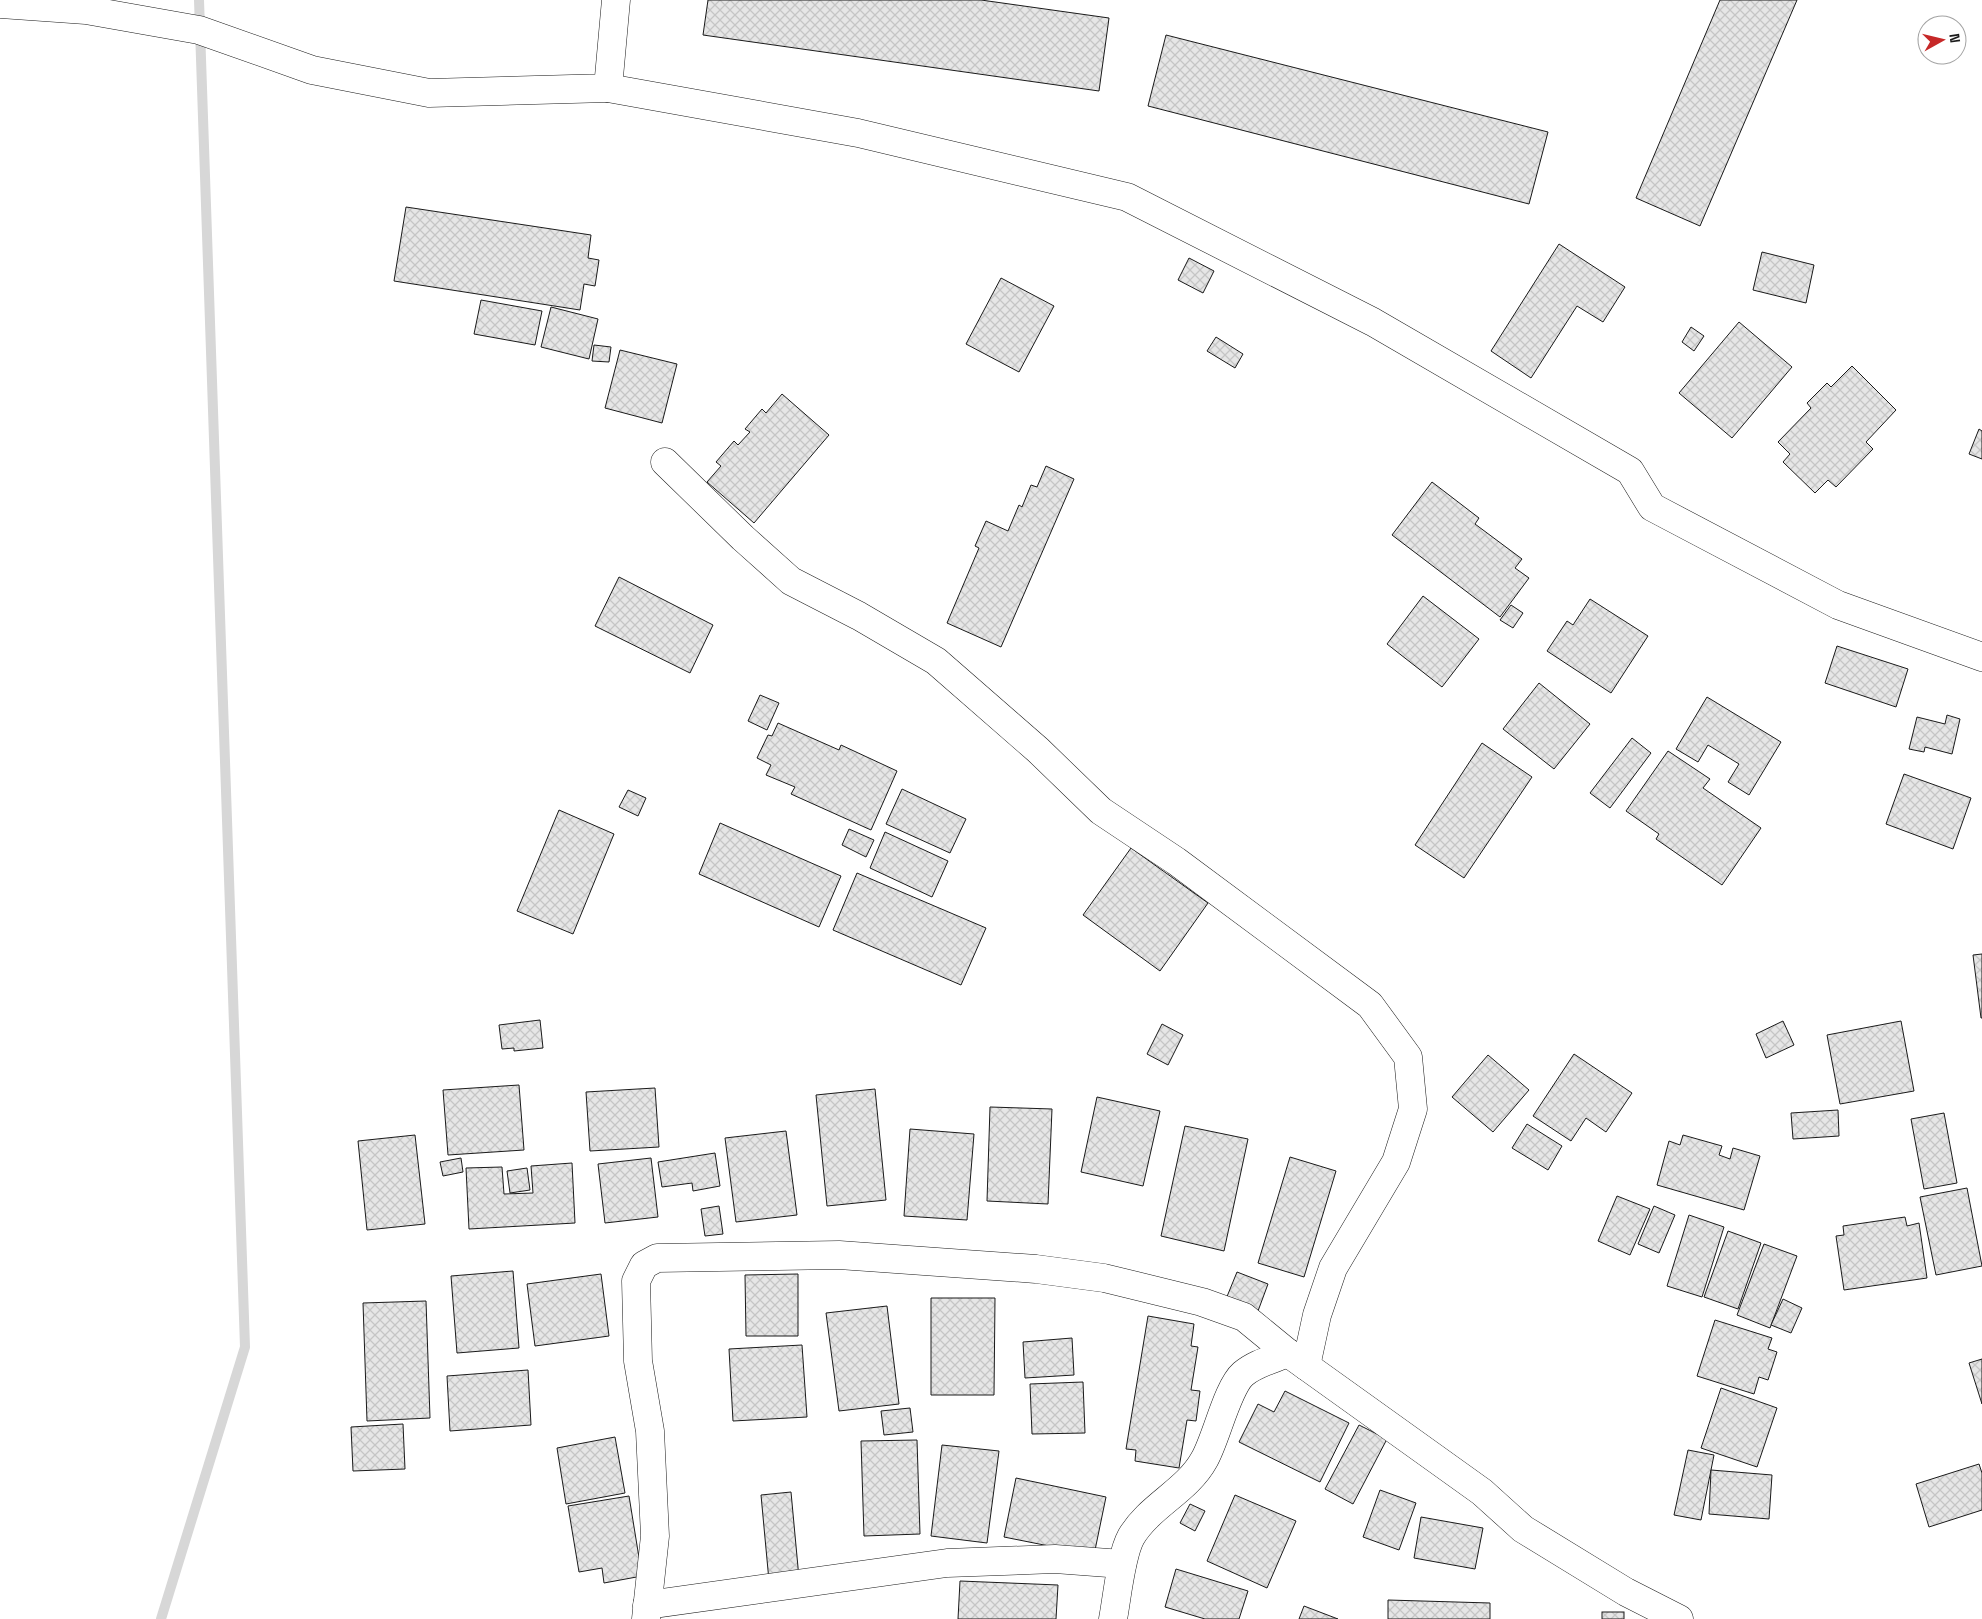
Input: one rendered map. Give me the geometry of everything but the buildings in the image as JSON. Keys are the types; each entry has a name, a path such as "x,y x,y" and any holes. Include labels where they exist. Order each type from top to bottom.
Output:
{"street":[{"path":"608,88 616,0"},
{"path":"0,4 86,10 199,30 312,70 429,93 608,88 858,133 1128,197 1373,322 1630,471 1652,507 1838,605 1982,657"},
{"path":"665,462 743,538 791,581 859,616 936,661 1038,750 1101,811 1176,861 1370,1005 1408,1057 1413,1109 1396,1162 1334,1268 1317,1315 1297,1359"},
{"path":"1122,1564 1055,1559 947,1563 646,1612 655,1536 650,1432 638,1362 636,1281 644,1265 657,1258 839,1255 1026,1269 1104,1278 1202,1302 1244,1316 1297,1359 1482,1492 1524,1529 1626,1592 1679,1619"},
{"path":"1113,1619 1122,1564 1130,1538 1153,1511 1190,1478 1204,1461 1234,1387 1242,1375 1252,1368 1297,1359"}],"waterway":[{"path":"161,1619 245,1347 199,0"}]}
